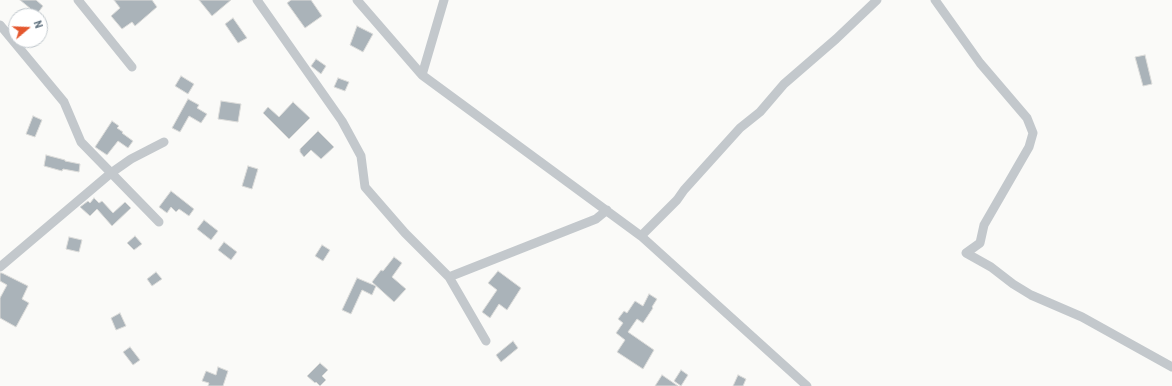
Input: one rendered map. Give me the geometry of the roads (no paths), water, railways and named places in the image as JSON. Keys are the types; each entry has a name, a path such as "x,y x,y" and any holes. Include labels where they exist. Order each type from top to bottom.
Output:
{"street":[{"path":"78,0 132,67"},
{"path":"257,0 342,121 361,156 365,187 405,233 449,277 486,341"},
{"path":"357,0 422,75 641,236 807,386"},
{"path":"422,75 444,0"},
{"path":"641,236 677,200 684,190 740,128 760,112 784,84 878,0"},
{"path":"935,0 980,63 1027,118 1033,133 1029,147 984,225 980,242 966,253 991,267 1013,284 1031,295 1082,317 1172,367"},
{"path":"0,25 64,102 81,142 159,222"},
{"path":"0,267 111,173 132,159 164,142"},
{"path":"449,277 596,219 607,210"}]}
